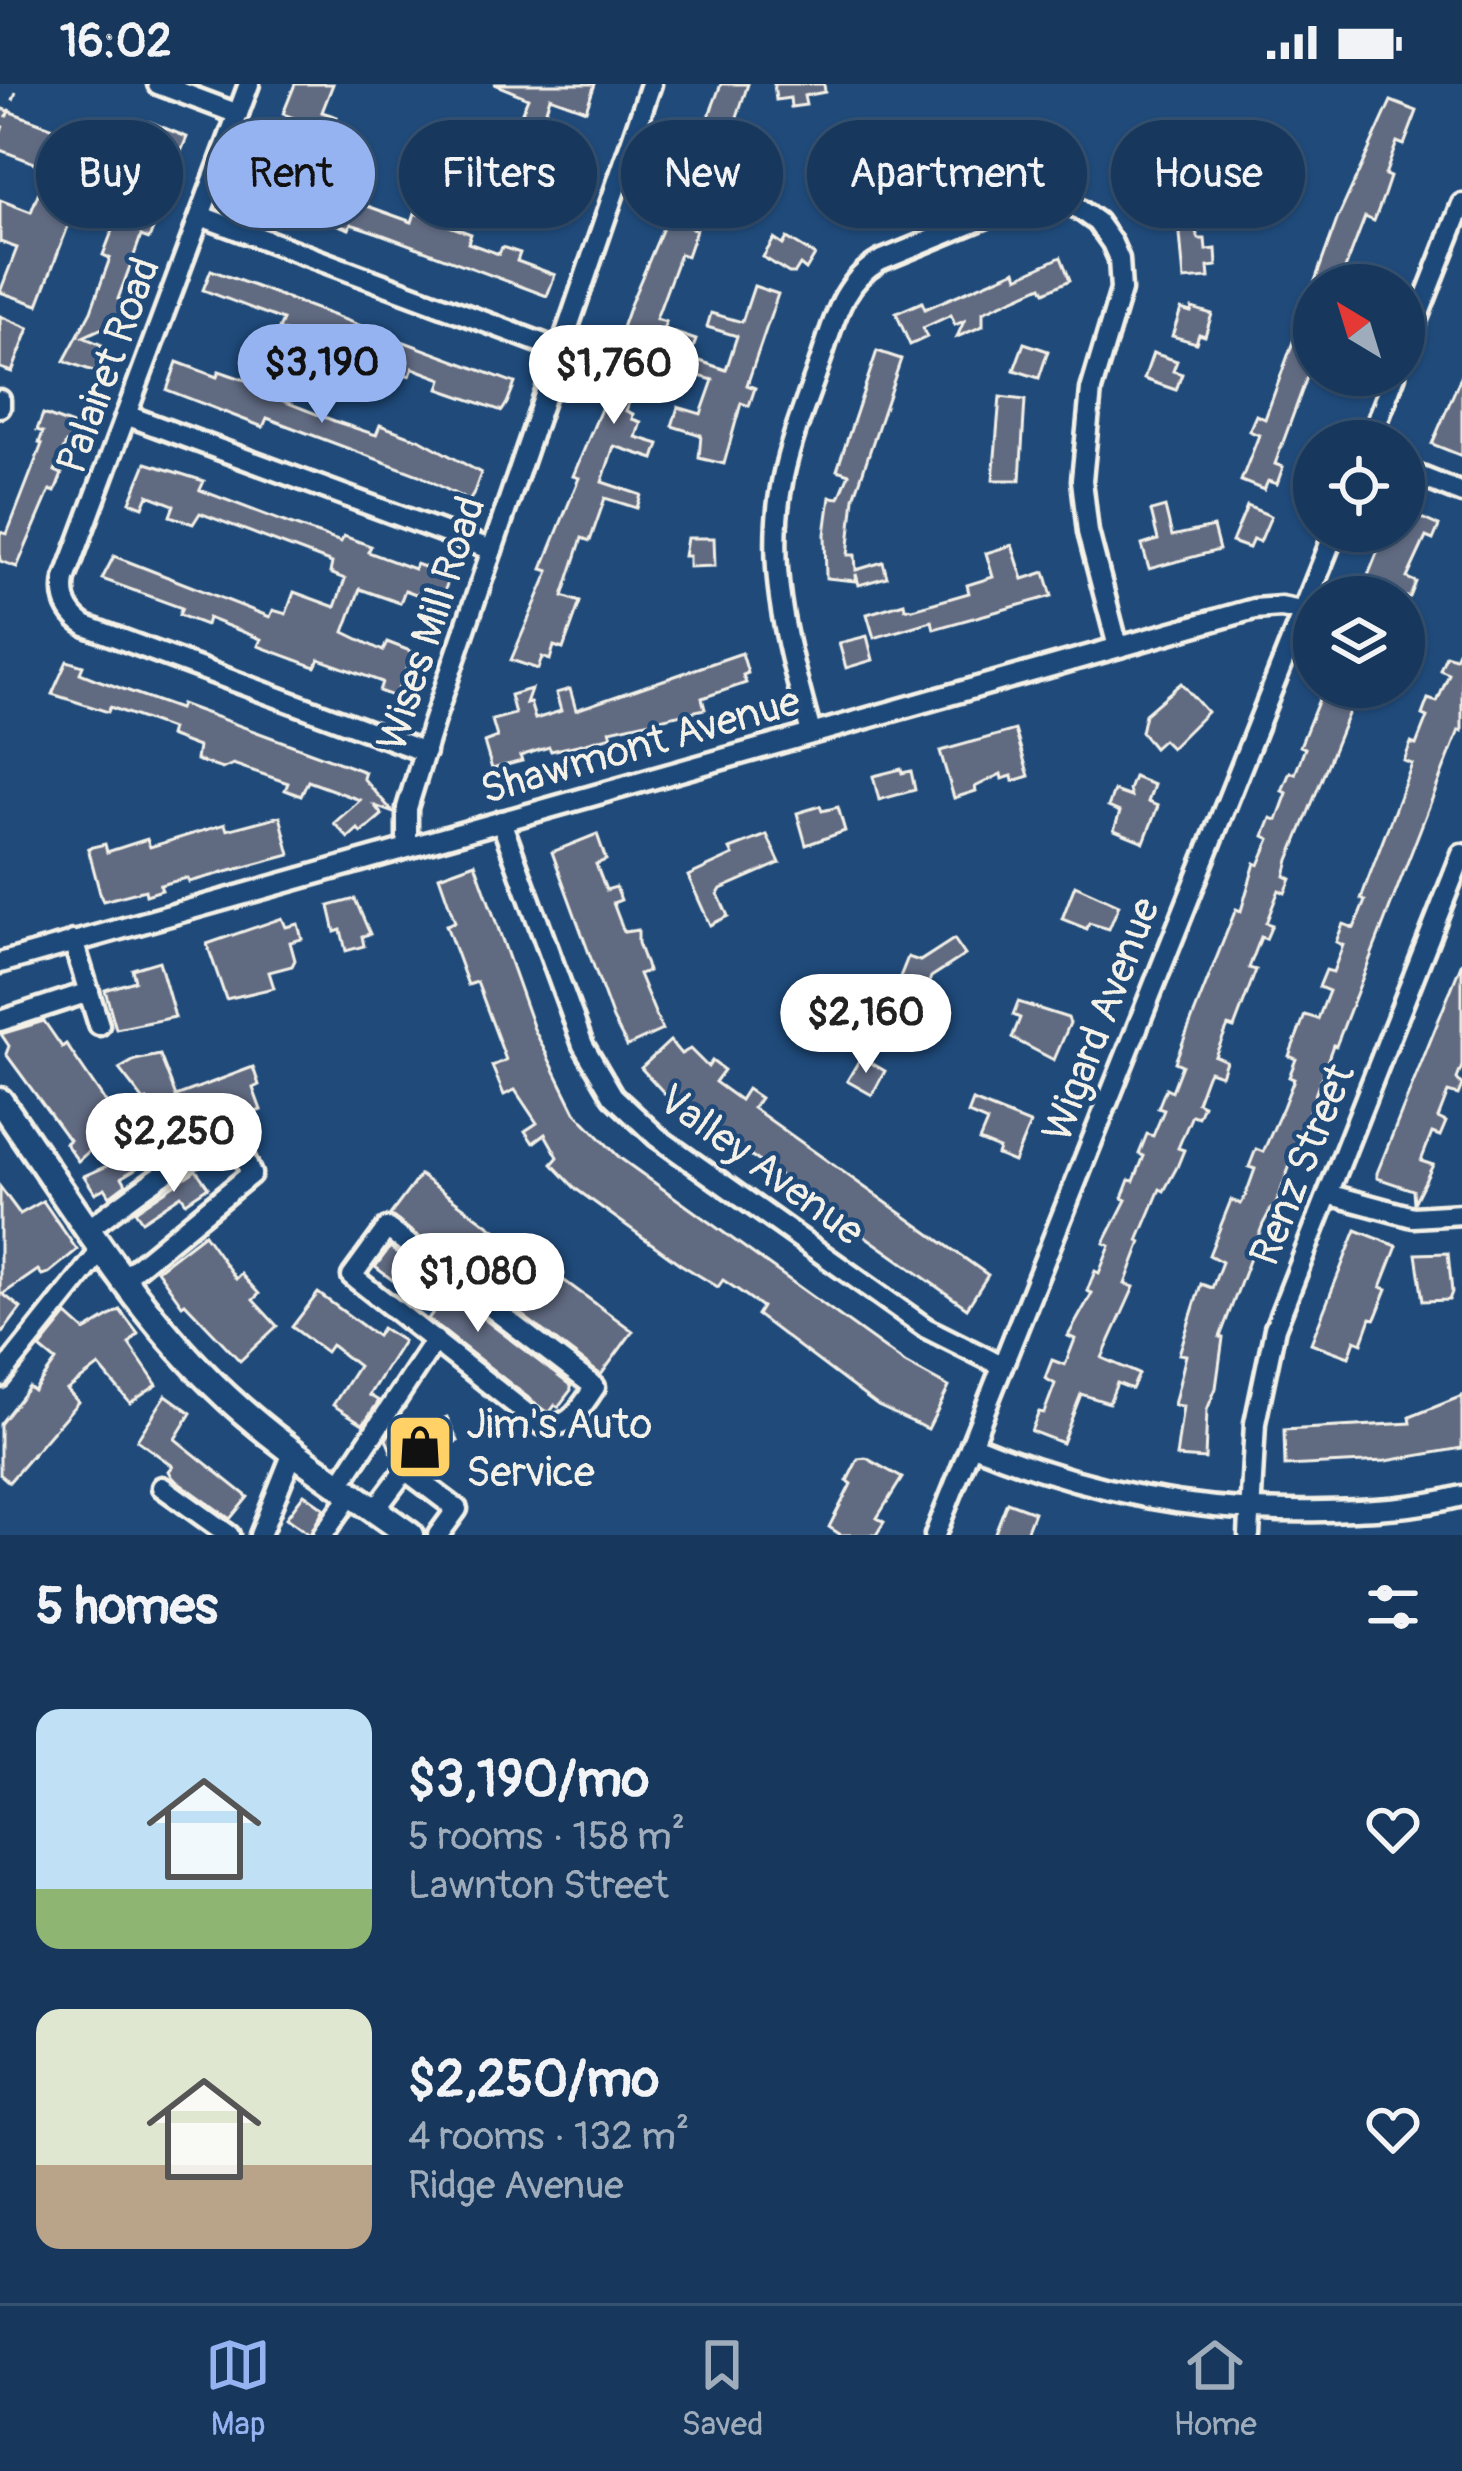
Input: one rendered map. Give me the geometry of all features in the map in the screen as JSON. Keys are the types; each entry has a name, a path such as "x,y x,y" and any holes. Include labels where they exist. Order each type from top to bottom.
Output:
{"main road":[{"path":"0,1101 124,1278 217,1388 410,1535"}],"street":[{"path":"158,84 238,114"},
{"name":"Palairet Road","path":"249,84 65,579 66,605 86,626 425,752"},
{"name":"Wises Mill Road","path":"407,847 407,808 651,84"},
{"path":"811,733 780,614 775,535 787,460 836,314 849,286 880,261 1031,199 1076,207 1097,223 1118,259 1121,290 1091,390 1082,479 1088,532 1118,647"},
{"path":"1425,299 1462,205"},
{"path":"201,216 560,350"},
{"path":"126,415 492,550"},
{"path":"1425,478 1462,493"},
{"name":"Shawmont Avenue","path":"0,963 1254,609 1293,609"},
{"name":"Wigard Avenue","path":"935,1535 1293,634"},
{"name":"Valley Avenue","path":"501,821 584,1045 614,1096 657,1137 926,1328 1002,1366"},
{"name":"Renz Street","path":"1249,1535 1255,1423 1270,1348 1462,854"},
{"path":"74,941 99,1025"},
{"path":"0,1022 89,992"},
{"path":"0,1377 96,1238 153,1183 218,1144 230,1141 239,1148 251,1174 124,1278"},
{"path":"1328,1194 1413,1217 1462,1214"},
{"path":"387,1228 595,1387 566,1423 541,1424 435,1340 352,1276 387,1228"},
{"path":"323,1535 435,1340"},
{"path":"971,1444 1106,1491 1165,1503 1250,1511 1402,1508 1462,1496"},
{"path":"260,1535 294,1450"},
{"path":"375,1510 405,1470 457,1509 437,1535"},
{"path":"162,1487 229,1535"}],"path":[{"path":"0,134 19,84"}],"building":[{"path":"295,84 333,84 322,112 336,120 299,120 283,114"},
{"path":"494,84 595,84 586,110 550,97 543,120 522,112 528,98"},
{"path":"721,84 748,84 736,120 707,120"},
{"path":"774,84 824,84 825,92 804,96 806,105 791,107 790,98 776,100"},
{"path":"1391,101 1417,111 1404,145 1397,142 1374,221 1365,217 1347,264 1321,264"},
{"path":"0,108 36,122 36,164 0,150"},
{"path":"36,199 36,228 67,228 38,305 0,292 17,248 0,242 0,200 31,212"},
{"path":"375,209 399,217 399,228 455,228 471,234 468,243 499,254 502,247 520,253 517,261 555,275 547,296 363,228 375,228"},
{"path":"113,228 153,228 149,239 141,236 118,299 125,301 119,320 112,317 109,325 83,337 102,345 99,353 106,355 99,373 64,361 91,311 110,258 103,255"},
{"path":"663,228 696,230 687,256 680,254 656,319 666,322 663,329 696,340 687,365 655,354 646,383 636,380 626,411 641,422 636,437 659,444 654,459 614,446 602,482 641,495 637,508 605,498 590,541 582,538 563,596 580,602 563,649 554,646 550,660 542,657 538,669 511,660 549,571 542,569 579,478 573,476 611,385 605,383 609,365"},
{"path":"1180,228 1194,228 1199,239 1205,239 1206,250 1216,249 1217,266 1208,267 1209,278 1184,280"},
{"path":"787,238 815,255 806,270 800,265 789,273 763,257 774,239 783,245"},
{"path":"1061,257 1070,280 1045,292 1042,286 983,312 983,326 957,337 964,321 955,325 951,315 923,328 927,337 910,345 896,313 922,302 925,309 1016,270 1018,277"},
{"path":"211,270 515,383 507,403 502,411 439,389 442,379 413,368 410,376 319,347 279,329 283,320 203,290"},
{"path":"754,286 778,294 747,385 755,388 749,406 741,403 724,464 699,458 701,435 672,426 678,407 701,414 713,380 689,373 694,359 726,370 737,336 707,327 711,313 742,322"},
{"path":"1192,308 1212,314 1205,336 1199,334 1196,343 1172,336 1181,309 1191,312"},
{"path":"0,316 29,328 12,372 0,368"},
{"path":"1293,342 1293,396 1300,396 1275,464 1283,467 1277,484 1268,481 1264,490 1241,481 1259,435 1249,431 1256,415 1265,419"},
{"path":"1024,343 1048,351 1039,378 1014,370"},
{"path":"877,351 901,359 854,498 848,555 855,555 856,570 883,562 887,577 859,585 856,574 856,581 826,578 825,534 830,497 839,498 849,474 837,470"},
{"path":"1153,353 1177,361 1173,371 1182,374 1176,390 1144,379"},
{"path":"177,362 217,377 219,371 251,382 262,379 288,389 283,401 337,422 376,435 380,425 421,440 481,473 473,495 469,501 419,475 267,418 263,427 167,390"},
{"path":"1462,374 1462,456 1432,444"},
{"path":"1000,397 1025,400 1020,480 993,480"},
{"path":"43,414 78,427 55,471 62,474 55,492 50,490 17,567 0,561 0,532 7,534 42,444 43,432 37,430"},
{"path":"146,463 204,481 200,490 287,523 341,542 344,536 371,546 368,552 450,576 440,603 405,590 400,603 360,589 344,632 383,651 387,642 413,652 395,697 379,691 382,682 319,659 315,667 258,646 261,639 208,618 206,625 179,615 182,608 102,579 114,556 270,617 273,610 286,614 294,592 335,607 345,579 330,573 332,563 200,513 193,524 170,516 174,505 148,495 143,507 130,502"},
{"path":"1247,506 1271,516 1260,542 1253,539 1249,548 1232,542"},
{"path":"1165,507 1172,536 1213,527 1219,550 1149,569 1142,545 1158,540 1151,511"},
{"path":"1425,520 1439,526 1433,540 1426,537"},
{"path":"687,538 714,538 715,566 689,567 689,556 684,556"},
{"path":"1012,545 1023,579 1045,572 1052,596 934,629 932,621 874,638 867,614 904,603 905,608 913,609 969,593 967,585 993,577 986,553"},
{"path":"1378,552 1419,552 1408,576 1368,576"},
{"path":"867,636 873,660 846,668 839,643"},
{"path":"1462,643 1462,731 1220,1337 1216,1388 1207,1410 1205,1459 1176,1457 1183,1406 1174,1405 1186,1355 1179,1354 1201,1284 1212,1288 1222,1262 1209,1255 1231,1200 1241,1204 1245,1197 1256,1149 1263,1152 1283,1107 1294,1079 1289,1077 1296,1059 1289,1056 1305,1015 1318,1019 1329,991 1319,987 1326,970 1333,972 1343,945 1336,942 1343,924 1354,928 1365,901 1361,899 1412,764 1404,761 1427,717 1422,715 1428,699 1437,702 1449,674 1440,670 1446,655 1455,658"},
{"path":"742,653 746,683 702,698 705,709 610,730 612,736 582,744 551,751 549,747 492,769 484,742 497,737 492,720 515,714 510,695 531,689 526,703 530,702 535,719 561,711 556,693 570,689 576,710"},
{"path":"67,661 83,666 80,673 95,679 179,709 181,704 365,772 363,778 394,813 375,806 382,815 348,838 334,823 360,800 308,781 301,796 285,790 288,783 233,764 222,769 196,760 198,747 169,736 171,729 110,707 108,712 52,694"},
{"path":"1181,683 1207,712 1171,748 1163,740 1154,748 1141,732 1145,714"},
{"path":"1315,708 1351,708 1289,860 1285,876 1291,879 1285,893 1279,890 1266,923 1272,925 1266,939 1261,937 1249,968 1256,970 1234,1028 1228,1026 1215,1056 1226,1061 1221,1075 1209,1071 1207,1075 1197,1102 1203,1105 1198,1117 1192,1115 1178,1148 1184,1150 1177,1167 1164,1191 1160,1189 1138,1241 1125,1284 1134,1287 1102,1358 1139,1374 1132,1389 1117,1383 1109,1403 1081,1394 1062,1443 1031,1431 1055,1384 1045,1378 1052,1360 1065,1365 1075,1339 1068,1336 1092,1293 1087,1291 1110,1246 1104,1243 1126,1200 1122,1198 1129,1180 1134,1181 1144,1156 1139,1154 1147,1134 1153,1136 1164,1110 1158,1108 1166,1088 1172,1091 1182,1065 1175,1062 1236,909 1241,911 1255,863 1259,865 1270,839 1264,836 1271,818 1277,820 1287,793 1282,791 1305,748 1300,746"},
{"path":"1015,730 1029,776 1013,781 1012,776 1002,779 1001,774 975,787 976,791 954,798 940,751"},
{"path":"901,769 902,773 911,771 915,790 879,800 873,776"},
{"path":"1134,777 1154,785 1148,802 1158,806 1144,842 1114,830 1120,812 1108,807 1114,791 1131,797"},
{"path":"820,806 822,811 838,807 845,831 806,845 797,813"},
{"path":"280,816 290,855 160,885 162,890 146,895 145,890 103,901 101,897 88,848 105,844 107,852 147,839 150,847 225,824 227,830"},
{"path":"597,834 606,860 596,864 606,890 616,887 621,900 613,903 624,932 638,930 648,971 639,974 662,1030 627,1046 552,852"},
{"path":"767,835 780,863 721,889 718,894 728,916 710,925 688,876 733,855 730,849"},
{"path":"475,863 534,1029 575,1112 620,1158 905,1363 949,1387 928,1429 878,1406 757,1315 762,1307 723,1280 718,1287 680,1264 576,1189 552,1164 558,1157 545,1134 533,1143 525,1131 537,1123 515,1090 504,1095 492,1066 506,1060 477,982 468,985 446,925 455,922 439,876"},
{"path":"1075,885 1119,905 1109,929 1089,923 1087,929 1062,919"},
{"path":"355,899 370,934 362,936 364,946 346,951 329,906"},
{"path":"282,918 286,927 298,924 302,939 290,942 292,966 269,972 274,988 226,999 207,944"},
{"path":"954,939 965,955 931,977 919,1008 892,997 908,957 920,961"},
{"path":"159,961 175,1017 116,1029 105,990 135,981 132,969"},
{"path":"1462,962 1462,1066 1457,1079 1462,1085 1458,1095 1448,1092 1438,1118 1446,1122 1440,1136 1432,1133 1421,1161 1433,1165 1414,1203 1413,1190 1377,1178 1377,1173"},
{"path":"1018,1002 1068,1018 1054,1060 1012,1038 1020,1018 1013,1015"},
{"path":"44,1021 62,1047 66,1044 107,1104 91,1115 106,1136 78,1161 65,1143 69,1140 6,1054 9,1046 1,1034"},
{"path":"670,1041 681,1054 690,1049 708,1067 712,1061 724,1070 715,1082 740,1100 747,1089 760,1098 753,1108 988,1275 967,1308 668,1097 641,1068"},
{"path":"160,1055 176,1096 253,1067 259,1085 253,1088 261,1110 164,1146 147,1100 119,1069"},
{"path":"861,1057 885,1071 872,1095 847,1081"},
{"path":"973,1101 1030,1124 1014,1162 979,1141 987,1122 968,1114"},
{"path":"130,1156 137,1168 122,1177 126,1184 110,1196 105,1188 95,1193 84,1176"},
{"path":"196,1170 208,1187 186,1202 181,1195 142,1221 135,1211"},
{"path":"420,1175 633,1331 601,1375 390,1215"},
{"path":"0,1187 20,1214 43,1201 77,1250 49,1273 42,1275 38,1270 3,1294 21,1308 0,1336"},
{"path":"1356,1230 1397,1246 1375,1319 1371,1318 1362,1343 1355,1340 1349,1357 1311,1343"},
{"path":"204,1234 236,1279 241,1274 259,1294 253,1300 277,1326 240,1361 182,1305 157,1270"},
{"path":"390,1247 570,1385 558,1407 545,1411 428,1319 434,1311 375,1267"},
{"path":"1448,1253 1449,1300 1423,1301 1416,1254"},
{"path":"318,1293 377,1336 382,1328 403,1341 369,1395 379,1401 363,1424 333,1405 358,1366 331,1345 326,1352 292,1327"},
{"path":"120,1310 138,1334 129,1344 157,1385 130,1403 99,1366 67,1390 78,1402 9,1482 0,1474 0,1424 56,1361 40,1348 67,1315 85,1331"},
{"path":"166,1395 191,1413 175,1439 248,1497 230,1519 173,1478 169,1471 173,1466 137,1440"},
{"path":"1462,1396 1462,1448 1386,1461 1285,1466 1284,1430 1411,1423 1410,1417"},
{"path":"447,1417 458,1441 414,1460 395,1461 386,1439 390,1433 414,1421 418,1430"},
{"path":"866,1458 902,1478 877,1518 884,1522 876,1535 841,1535 829,1527 858,1459"},
{"path":"304,1494 324,1508 310,1535 286,1518"},
{"path":"1007,1502 1034,1512 1025,1535 994,1535"}],"place":[{"name":"Jim's Auto Service","path":"420,1447"}]}
